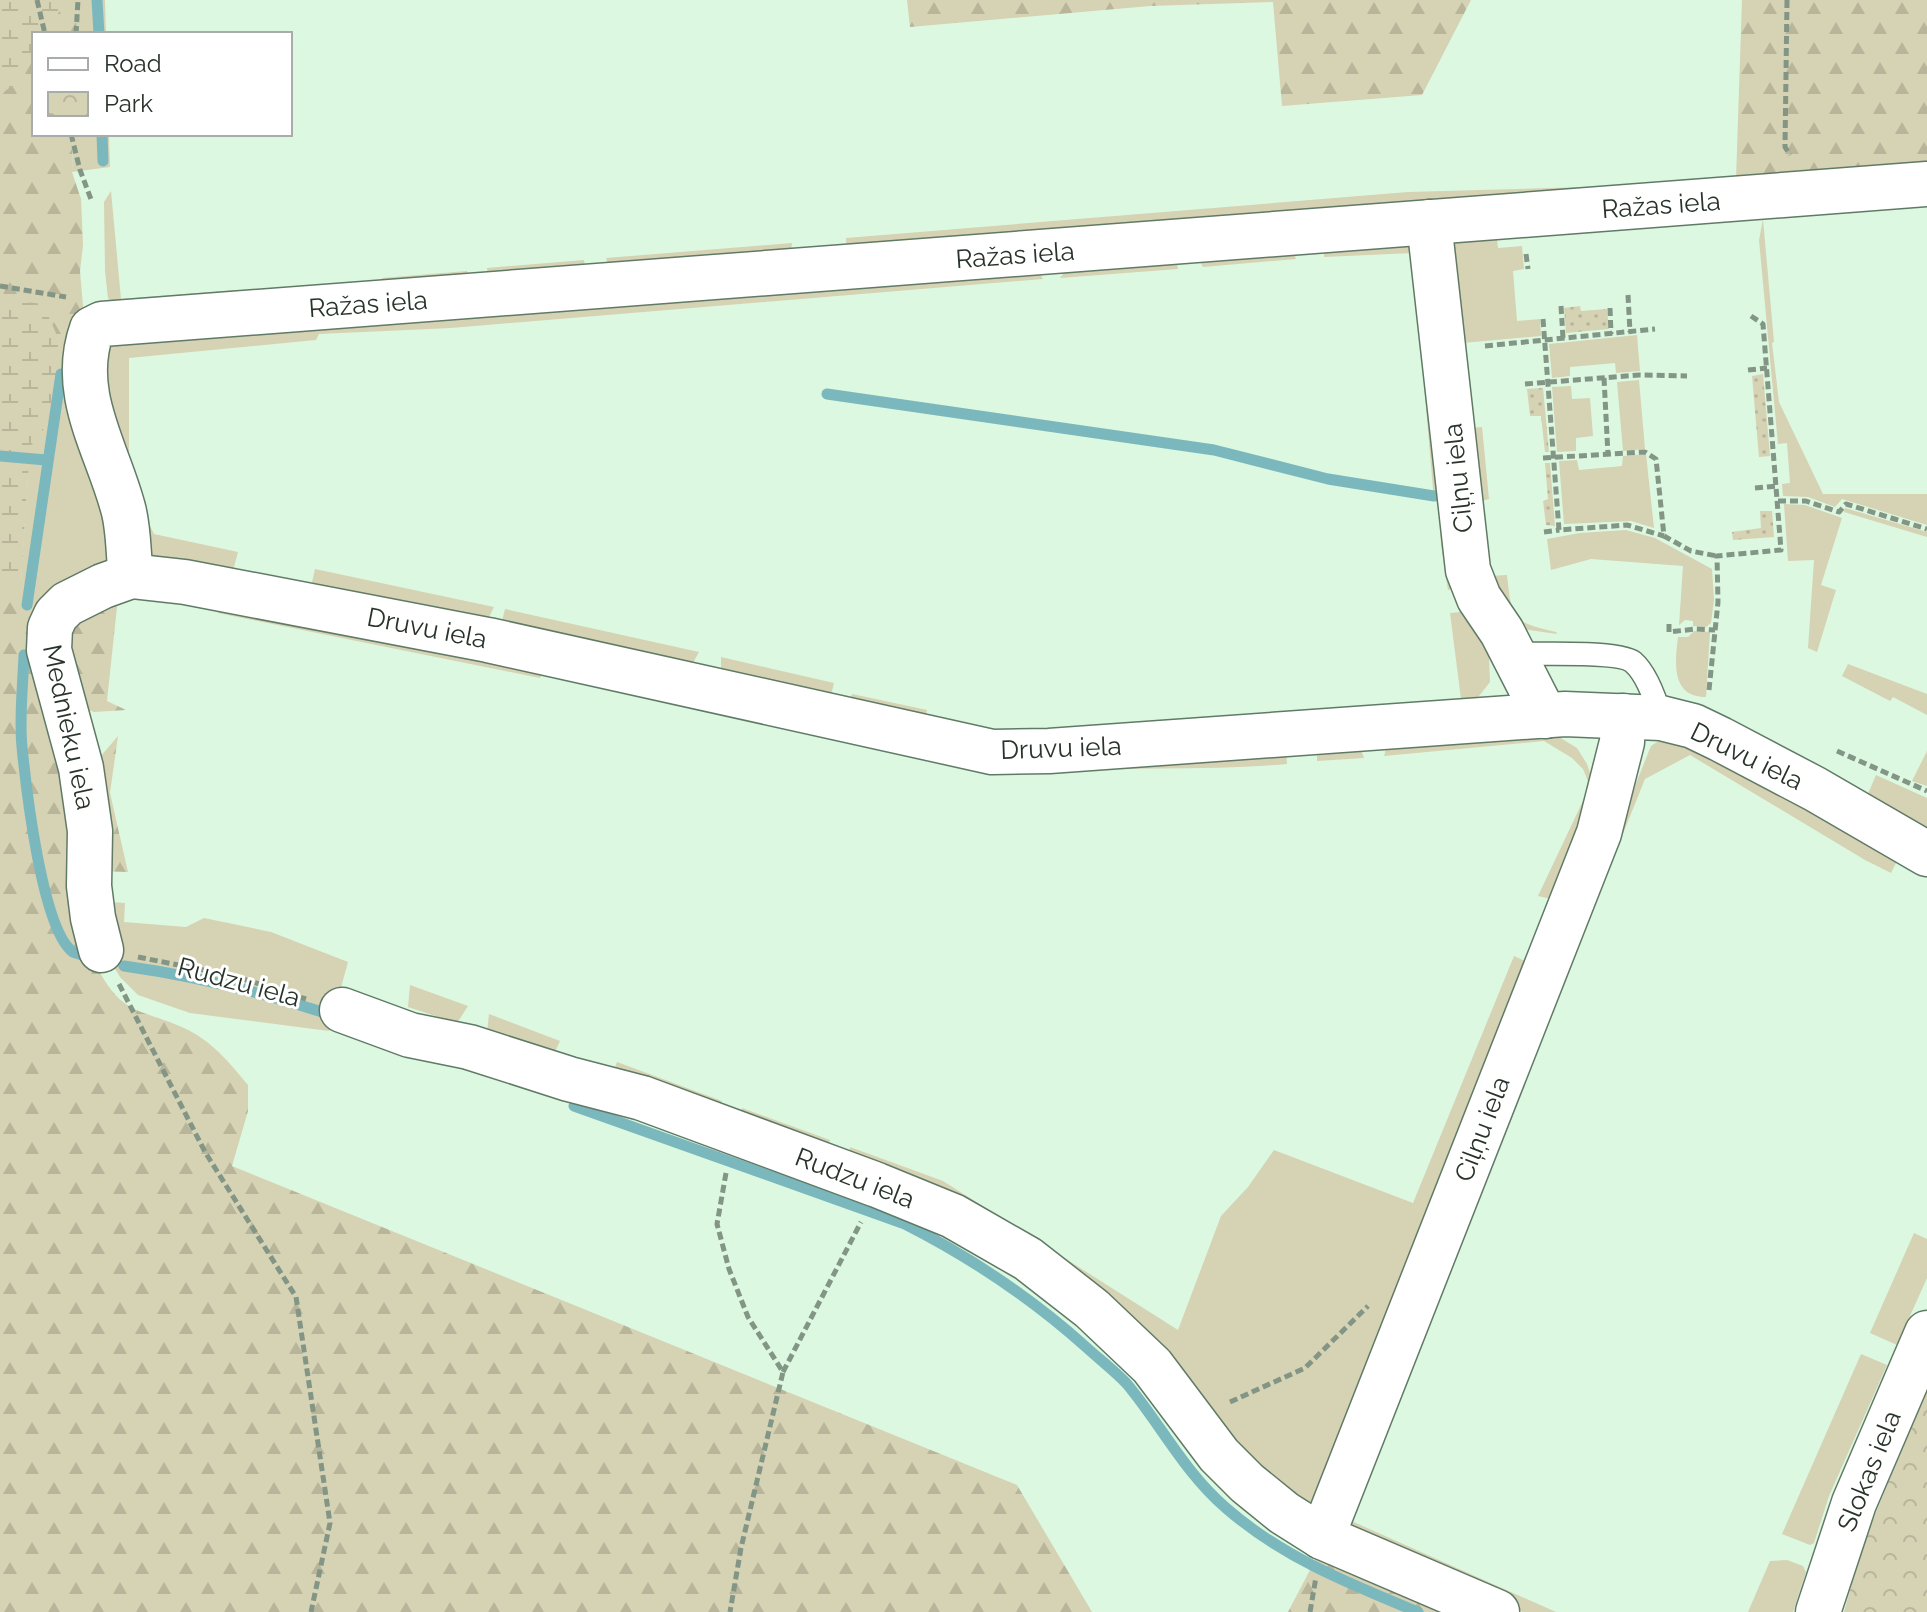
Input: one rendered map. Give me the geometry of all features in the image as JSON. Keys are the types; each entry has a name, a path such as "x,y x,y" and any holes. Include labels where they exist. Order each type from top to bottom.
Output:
{"street":[{"name":"Ražas iela","path":"86,311 1429,222 1927,184"},
{"name":"Ciļņu iela","path":"1429,222 1468,570 1479,598 1514,654 1545,716"},
{"path":"86,311 92,329 86,346 86,398 124,510 131,576"},
{"name":"Druvu iela","path":"131,576 185,582 488,640 992,752 1049,751 1545,716 1642,717 1693,726 1815,789 1927,854"},
{"name":"Mednieku iela","path":"101,950 89,886 90,831 81,768 49,650 50,628 56,615 67,604 131,576"},
{"name":"Ciļņu iela","path":"1319,1555 1599,833 1622,742 1642,717"},
{"name":"Rudzu iela","path":"342,1010 410,1035 469,1047 569,1079 642,1098 953,1216 1028,1259 1092,1309 1152,1366 1219,1455 1284,1513 1319,1555 1497,1612"},
{"name":"Slokas iela","path":"1818,1612 1854,1503 1927,1333"}],"lane":[{"path":"1514,654 1615,655 1632,661 1654,695 1642,717"}],"path":[{"path":"37,0 45,32"},
{"path":"76,32 78,0"},
{"path":"1787,0 1785,147 1807,181 1825,193"},
{"path":"72,136 92,202"},
{"path":"0,286 86,311"},
{"path":"1628,295 1630,332"},
{"path":"1561,306 1563,338"},
{"path":"1610,308 1611,334"},
{"path":"1544,532 1627,525 1664,536 1691,551 1717,556 1781,550 1763,324 1751,316"},
{"path":"1543,319 1559,530"},
{"path":"1443,349 1655,329"},
{"path":"1748,370 1767,368"},
{"path":"1525,384 1687,376"},
{"path":"1604,378 1608,455"},
{"path":"1543,458 1645,452 1656,459 1664,536"},
{"path":"1755,488 1777,486"},
{"path":"1778,501 1806,501 1841,514 1846,504 1927,529"},
{"path":"1713,696 1709,695 1717,556"},
{"path":"1669,624 1669,632 1715,630"},
{"path":"1824,745 1927,791"},
{"path":"101,950 205,1152 296,1297 330,1523 311,1612"},
{"name":"Rudzu iela","path":"101,950 234,976 342,1010"},
{"path":"726,1171 717,1224 729,1269 748,1317 783,1372"},
{"path":"730,1612 741,1548 783,1372 863,1218"},
{"path":"1183,1407 1221,1406 1305,1368 1369,1305"},
{"path":"1310,1612 1319,1555"}],"green space":[{"path":"0,0 78,0 76,32 32,32 32,136 73,136 72,172 81,199 83,245 80,271 84,318 78,399 50,421 30,447 21,578 43,626 97,967 106,983 115,995 134,1009 184,1028 203,1039 227,1060 248,1085 248,1111 232,1166 1017,1485 1092,1612 0,1612"},
{"path":"0,0 66,0 47,32 32,32 30,62 15,83 0,95"},
{"path":"78,0 105,0 106,32 76,32"},
{"path":"907,0 1471,0 1422,95 1282,106 1273,2 1150,6 910,27"},
{"path":"1742,0 1927,0 1927,171 1736,179"},
{"path":"73,136 109,136 110,167 72,172"},
{"path":"1623,186 847,254 846,238 1408,192"},
{"path":"111,191 121,299 236,290 238,303 114,306 108,298 105,271 104,202"},
{"path":"1763,219 1779,402 1823,494 1927,494 1927,525 1842,499 1835,507 1808,497 1783,496 1782,484 1790,483 1787,443 1778,444 1759,240"},
{"path":"1649,226 1497,239 1498,248 1522,246 1524,269 1513,271 1517,321 1540,319 1541,336 1452,344 1445,258 1455,241"},
{"path":"792,243 791,250 608,264 606,258"},
{"path":"1412,245 1459,587 1448,590 1439,502 1434,501 1413,253 1324,257 1324,247"},
{"path":"1293,251 1296,259 1203,267 1198,258"},
{"path":"1176,259 1178,269 1060,278 1073,261"},
{"path":"584,260 585,266 489,284 487,268"},
{"path":"1034,264 1043,279 451,328 319,334 316,340 129,358 129,484 154,534 238,552 232,574 161,564 151,553 99,413 99,340"},
{"path":"467,271 471,286 380,284 382,278"},
{"path":"0,299 43,304 71,367 50,421 30,447 21,578 0,584"},
{"path":"1580,306 1581,311 1607,309 1609,329 1566,333 1564,308"},
{"path":"1637,335 1640,371 1616,373 1615,363 1570,367 1570,376 1552,378 1549,344"},
{"path":"1763,374 1770,456 1759,457 1752,376"},
{"path":"1639,380 1645,449 1623,451 1617,382"},
{"path":"1571,386 1572,399 1590,398 1593,436 1576,438 1576,451 1557,452 1552,387"},
{"path":"1543,388 1549,452 1545,452 1541,416 1530,416 1527,389"},
{"path":"78,399 111,541 104,570 43,626 21,578 30,447 50,421"},
{"path":"1482,427 1489,499 1482,501 1489,576 1507,575 1510,601 1516,616 1530,625 1557,634 1523,629 1486,595 1470,428"},
{"path":"1646,454 1654,528 1631,521 1564,524 1559,461 1577,460 1579,470 1622,466 1623,456"},
{"path":"1545,463 1550,463 1555,526 1546,525 1543,501 1548,499"},
{"path":"1784,504 1805,505 1842,518 1821,585 1836,590 1817,652 1808,648 1814,560 1788,561"},
{"path":"1845,508 1927,532 1927,537 1844,512"},
{"path":"1760,511 1772,511 1774,537 1733,540 1732,532 1761,528"},
{"path":"1626,530 1655,538 1712,569 1714,600 1711,623 1706,627 1693,626 1693,621 1685,620 1679,625 1683,566 1591,559 1551,570 1547,539"},
{"path":"315,569 494,607 483,629 311,587"},
{"path":"146,588 542,674 540,678 218,613 218,610 145,598"},
{"path":"114,593 117,607 107,701 126,710 94,712 71,703 59,630"},
{"path":"505,609 699,652 688,672 499,633"},
{"path":"1471,611 1488,633 1490,682 1475,701 1372,706 1461,699 1450,613"},
{"path":"1694,631 1710,632 1706,697 1686,691 1676,667 1678,637 1688,637"},
{"path":"721,657 834,683 829,703 721,678"},
{"path":"1848,664 1927,694 1927,715 1893,697 1890,701 1842,676"},
{"path":"852,694 927,710 924,726 848,708"},
{"path":"1546,729 1577,748 1587,764 1595,788 1551,899 1538,896 1590,786 1583,769 1572,758 1544,741 1384,756 1389,738"},
{"path":"118,736 110,793 128,872 97,871 89,770"},
{"path":"1670,739 1899,857 1891,873 1690,755 1645,779 1542,1035 1651,746 1660,740"},
{"path":"1358,741 1364,758 1317,761 1317,744"},
{"path":"1286,747 1287,764 1052,770"},
{"path":"1927,751 1927,786 1912,781"},
{"path":"1876,775 1927,798 1927,834 1865,801"},
{"path":"97,901 125,903 124,922 186,927 204,918 271,932 348,962 329,1031 190,1013 138,995 120,977 111,962"},
{"path":"1514,956 1536,966 1316,1507 1260,1476 1162,1357 849,1158 850,1147 943,1181 1178,1330 1221,1216 1248,1187 1274,1150 1413,1203"},
{"path":"410,985 468,1006 457,1023 408,1007"},
{"path":"489,1014 560,1041 554,1054 487,1032"},
{"path":"617,1062 722,1101 718,1111 613,1073"},
{"path":"742,1108 830,1140 827,1149 739,1119"},
{"path":"1914,1233 1927,1239 1927,1278 1897,1345 1870,1333"},
{"path":"1861,1354 1887,1365 1829,1496 1814,1543 1810,1545 1782,1534"},
{"path":"1927,1390 1927,1612 1844,1612 1863,1543"},
{"path":"1347,1519 1556,1612 1523,1612 1347,1537"},
{"path":"1321,1549 1471,1612 1288,1612"},
{"path":"1787,1560 1803,1566 1806,1572 1793,1612 1748,1612 1770,1561"}],"waterway":[{"path":"97,0 99,32"},
{"path":"102,136 103,161"},
{"path":"27,605 61,374"},
{"path":"827,394 1214,450 1328,479 1434,496"},
{"path":"0,456 46,460"},
{"path":"24,655 21,736 37,856 44,888 62,939 73,952 85,955"},
{"path":"124,966 224,984 322,1012"},
{"path":"574,1106 905,1224 954,1251 1044,1311 1117,1374 1198,1480 1226,1508 1293,1555 1418,1612"}]}
